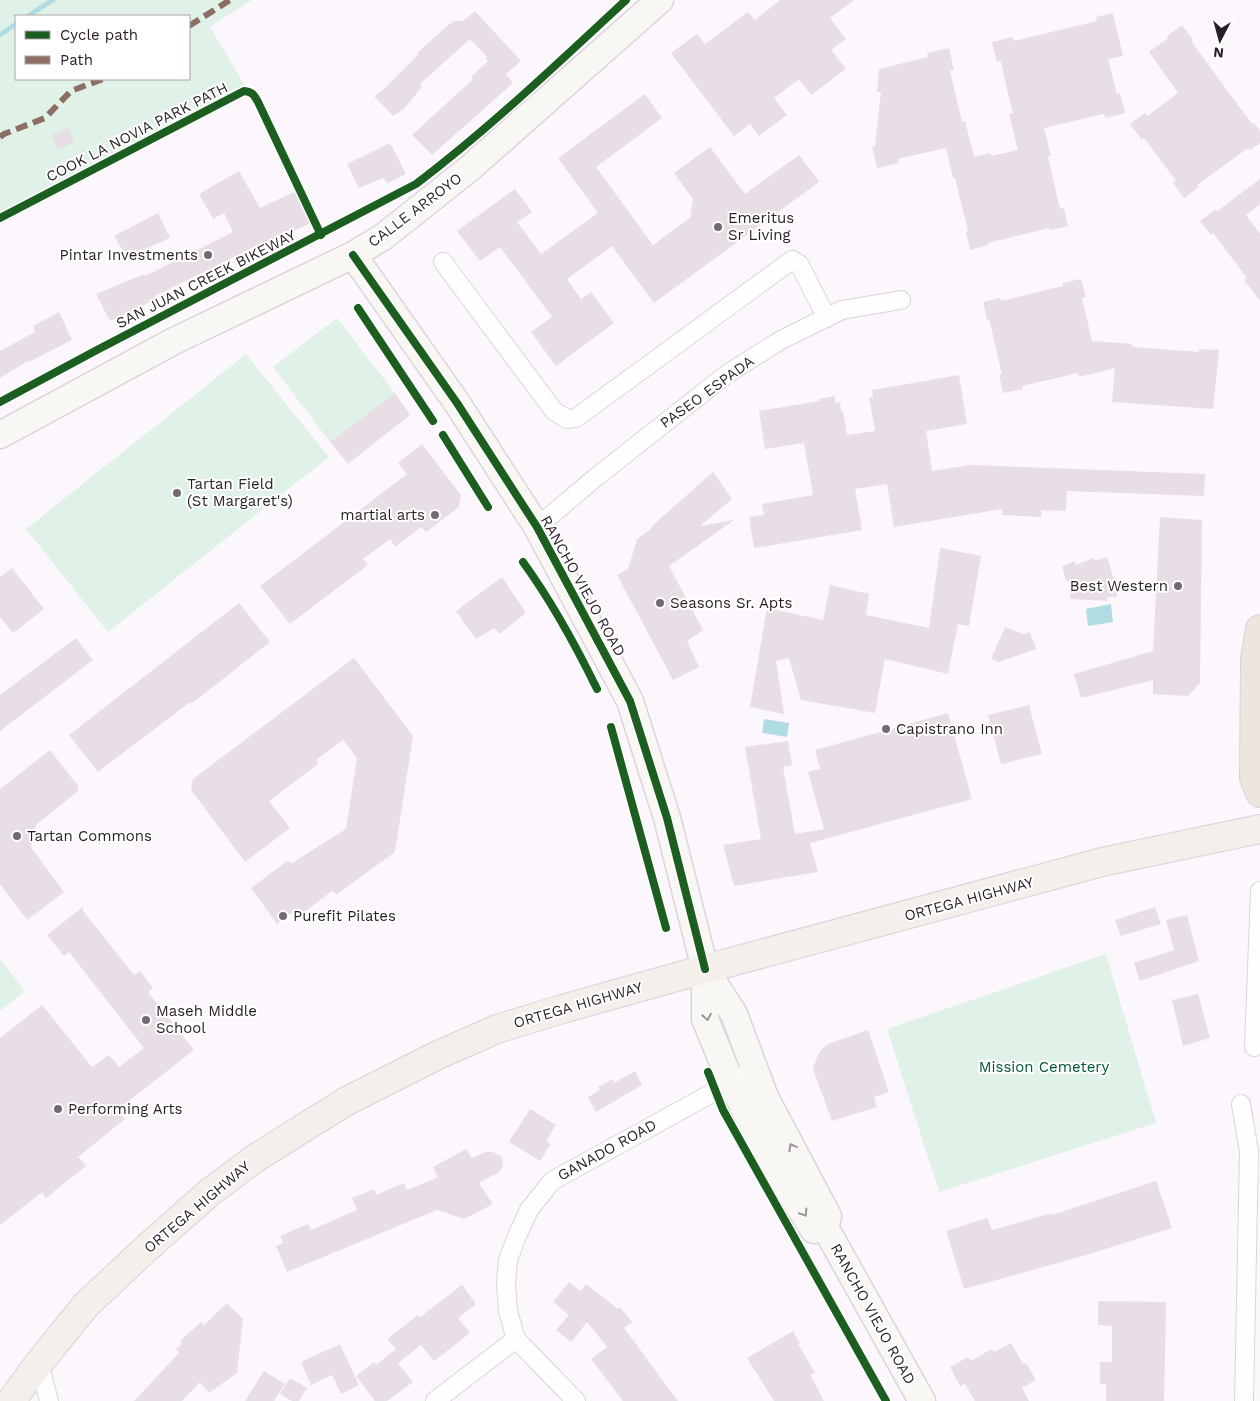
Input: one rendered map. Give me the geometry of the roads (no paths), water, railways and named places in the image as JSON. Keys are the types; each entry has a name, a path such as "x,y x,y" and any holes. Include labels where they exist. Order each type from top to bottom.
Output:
{"highway":[{"path":"1260,628 1255,659 1254,778 1260,793"}],"main road":[{"name":"CALLE ARROYO","path":"0,435 174,341 353,255 383,237 456,179 660,0"},
{"name":"RANCHO VIEJO ROAD","path":"353,255 457,403 537,527 630,701 667,818 705,969 705,1019 730,1080 769,1158 814,1230 825,1227"},
{"name":"ORTEGA HIGHWAY","path":"11,1401 39,1363 86,1306 210,1192 256,1157 346,1102 438,1055 497,1029 705,969 1102,862 1260,829"},
{"name":"RANCHO VIEJO ROAD","path":"705,969 734,1014 765,1098 828,1216 825,1227 922,1401"}],"street":[{"path":"443,262 554,412 567,419 576,418 792,260 799,264 827,318"},
{"name":"PASEO ESPADA","path":"537,527 595,478 726,374 781,340 842,310 901,300"},
{"path":"1254,1047 1260,891"},
{"name":"GANADO ROAD","path":"576,1401 516,1339 508,1311 506,1284 508,1260 529,1210 552,1181 714,1092 730,1080 754,1071"},
{"path":"1241,1104 1249,1152 1244,1401"},
{"path":"435,1401 516,1339"},
{"path":"39,1363 49,1401"}],"water":[{"path":"1111,604 1113,622 1088,626 1086,609"},
{"path":"764,719 789,723 787,737 762,733"}],"waterway":[{"path":"30,15 53,0"},
{"path":"0,35 15,25"}],"place":[{"name":"Emeritus Sr Living","path":"718,227"},
{"name":"Pintar Investments","path":"208,255"},
{"name":"Tartan Field (St Margaret's)","path":"177,493"},
{"name":"martial arts","path":"435,515"},
{"name":"Best Western","path":"1178,586"},
{"name":"Seasons Sr. Apts","path":"660,603"},
{"name":"Capistrano Inn","path":"886,729"},
{"name":"Tartan Commons","path":"17,836"},
{"name":"Purefit Pilates","path":"283,916"},
{"name":"Maseh Middle School","path":"146,1020"},
{"name":"Performing Arts","path":"58,1109"}],"park label":[{"name":"Mission Cemetery","path":"1044,1067"}]}
